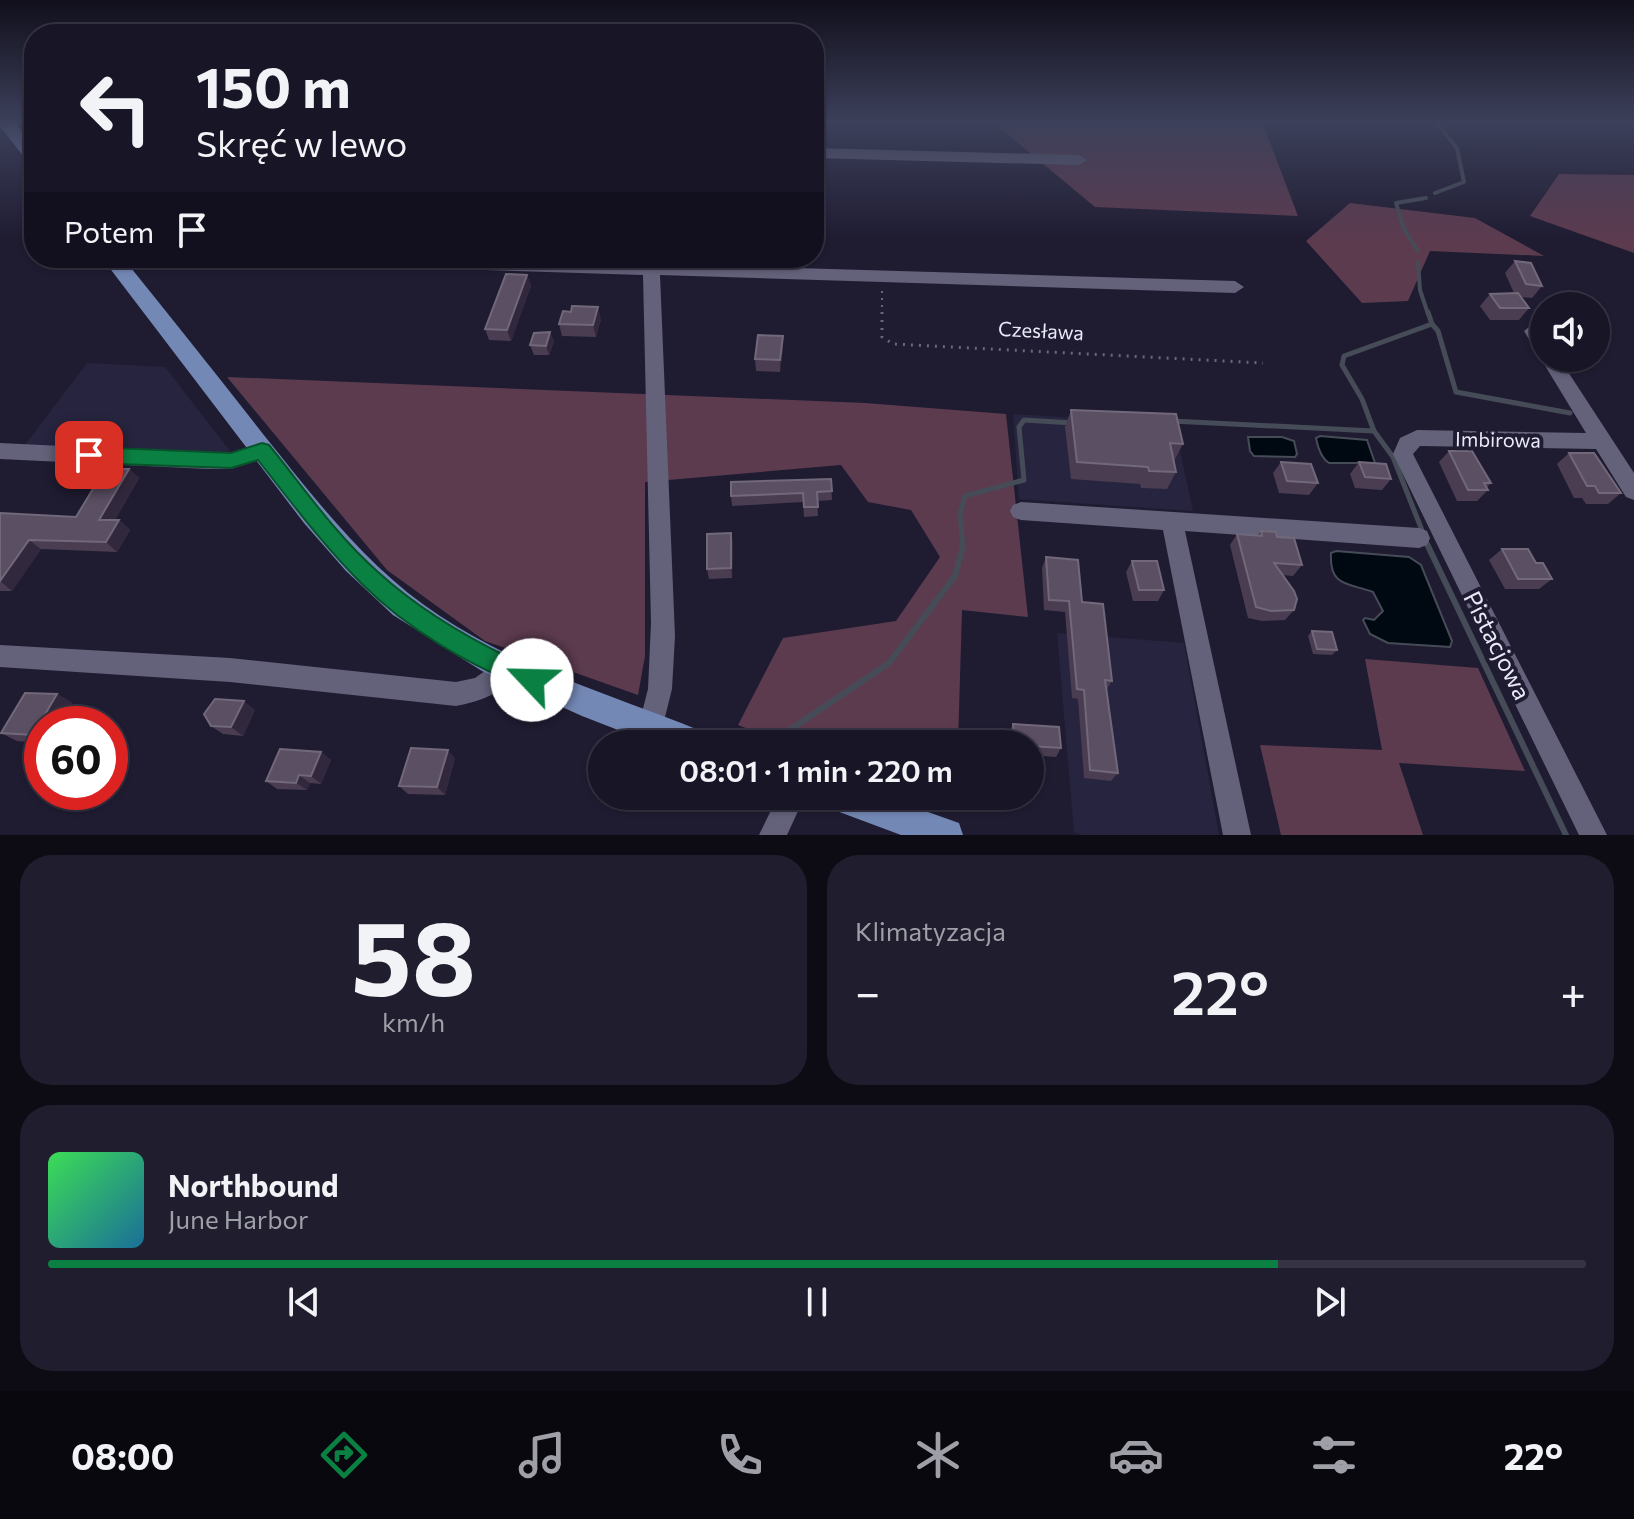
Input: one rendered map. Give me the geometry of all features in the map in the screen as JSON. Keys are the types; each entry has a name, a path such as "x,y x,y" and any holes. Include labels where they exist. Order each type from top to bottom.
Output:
{"main road":[{"path":"120,268 331,537 370,578 428,624 506,668 656,730"},
{"path":"876,810 947,835"}],"street":[{"path":"651,268 663,623 659,706 651,728"},
{"path":"774,268 883,275 1235,287"},
{"path":"1558,372 1634,491"},
{"name":"Imbirowa","path":"1403,454 1407,444 1417,438 1601,441"},
{"path":"0,451 208,461 231,461 262,451"},
{"name":"Pistacjowa","path":"1403,454 1593,835"},
{"path":"1021,511 1419,538"},
{"path":"1172,522 1237,835"},
{"path":"0,656 230,670 456,694 481,689 506,668"},
{"path":"773,835 785,810"}],"path":[{"name":"Czesława","path":"883,275 882,337 893,344 1263,363"}],"shaded area":[{"path":"1040,161 1277,161 1298,216 1095,207"},
{"path":"1559,174 1634,175 1634,253 1530,216"},
{"path":"1350,203 1475,218 1544,256 1430,251 1408,301 1362,303 1306,241"},
{"path":"87,363 165,367 233,455 25,445"},
{"path":"227,377 865,403 1006,414 1028,617 962,610 958,730 751,730 738,725 783,638 896,621 940,557 911,510 868,502 841,465 645,482 645,656 638,695 485,641 387,570"},
{"path":"1013,414 1174,424 1193,511 1019,499"},
{"path":"1248,437 1282,437 1294,441 1297,454 1295,457 1254,456"},
{"path":"1316,438 1367,440 1375,463 1329,463 1319,449"},
{"path":"1331,553 1409,557 1421,565 1452,641 1450,647 1388,643 1370,634 1363,620 1374,620 1383,611 1373,592 1349,585 1333,573"},
{"path":"1057,633 1184,643 1219,835 1081,835 1074,832"},
{"path":"1365,659 1478,668 1525,771 1399,763 1423,835 1281,835 1260,745 1382,750"}],"building":[{"path":"1515,261 1531,263 1542,286 1526,284"},
{"path":"506,274 527,275 507,330 485,329"},
{"path":"1518,293 1529,308 1500,308 1490,294"},
{"path":"572,306 598,307 593,325 559,324 563,311 571,312"},
{"path":"550,332 546,346 530,345 534,333"},
{"path":"758,335 783,336 780,360 755,359"},
{"path":"1071,410 1176,414 1183,444 1170,443 1176,472 1077,462"},
{"path":"1449,451 1472,451 1491,483 1484,483 1488,490 1468,490"},
{"path":"1569,453 1594,453 1621,493 1599,493 1595,486 1587,486"},
{"path":"1281,462 1311,464 1318,483 1287,481"},
{"path":"1359,462 1386,464 1391,479 1365,477"},
{"path":"105,469 129,469 99,520 119,520 106,542 29,540 0,581 0,513 76,517"},
{"path":"831,479 832,491 817,492 818,507 804,507 803,493 731,496 731,482"},
{"path":"1261,531 1276,532 1277,537 1294,538 1302,565 1274,563 1294,591 1297,599 1294,610 1271,611 1256,607 1237,534 1262,536"},
{"path":"731,533 731,568 707,569 707,534"},
{"path":"1502,549 1528,549 1536,563 1543,563 1552,579 1518,579"},
{"path":"1046,557 1078,560 1082,602 1103,604 1112,681 1105,680 1118,773 1090,770 1084,690 1077,689 1069,601 1049,600"},
{"path":"1132,561 1157,561 1164,590 1139,590"},
{"path":"1312,631 1332,632 1337,650 1317,649"},
{"path":"25,693 57,694 50,706 24,706 24,734 1,733"},
{"path":"215,699 244,701 231,727 211,726 204,714"},
{"path":"1013,724 1059,727 1061,748 1044,747 1044,730 1014,730"},
{"path":"411,748 448,750 437,787 399,786"},
{"path":"280,749 321,752 311,776 299,775 296,783 266,781"}],"waterway":[{"path":"1435,193 1464,182 1460,161"},
{"path":"1418,251 1404,229 1396,203 1426,198"},
{"path":"1418,262 1420,290 1428,314"},
{"path":"1428,312 1432,324"},
{"path":"1374,431 1362,399 1342,365 1344,356 1432,324"},
{"path":"1432,324 1438,331 1456,392 1570,413"},
{"path":"963,546 960,514 965,496 1024,480 1019,427 1024,420 1073,423"},
{"path":"1172,421 1374,431"},
{"path":"1374,431 1393,457 1429,548"},
{"path":"790,730 889,663 955,576 963,546"},
{"path":"1428,546 1566,835"}],"route":[{"path":"89,455 231,461 262,451 331,537 370,578 428,624 486,659 532,680"}]}
